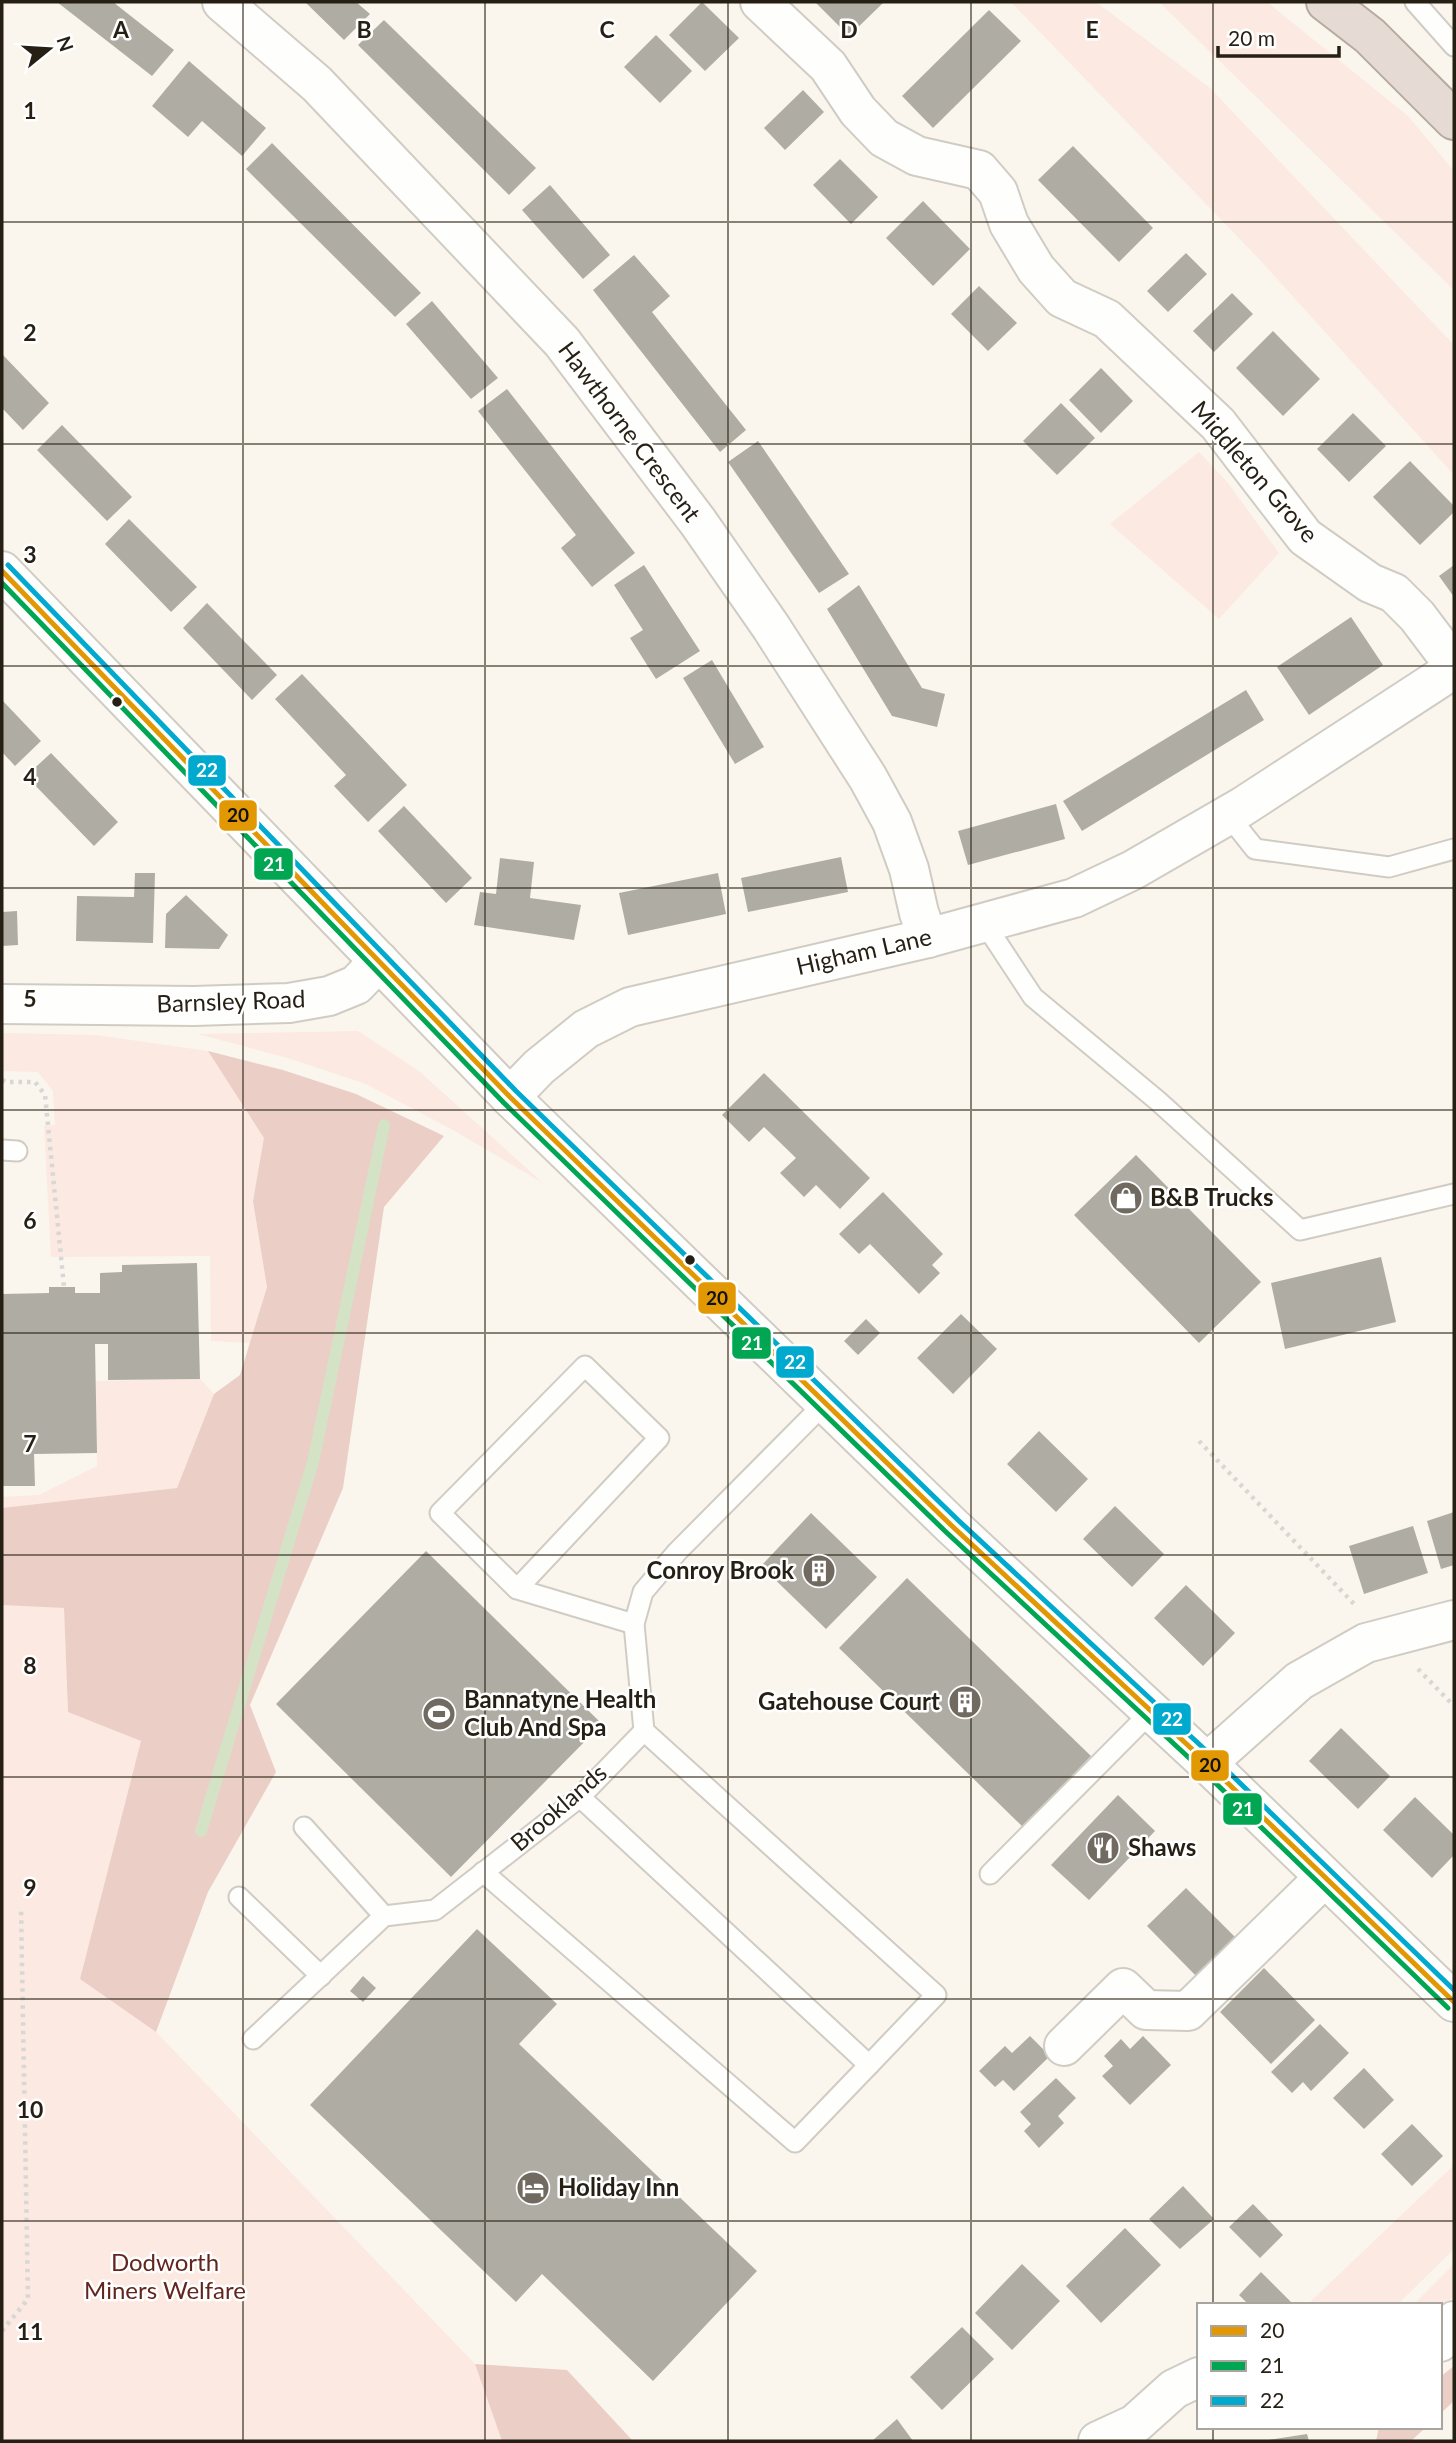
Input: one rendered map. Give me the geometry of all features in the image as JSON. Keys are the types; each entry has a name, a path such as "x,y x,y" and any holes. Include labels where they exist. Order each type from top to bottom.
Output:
{"highway":[{"path":"1326,2 1370,36 1454,120"}],"street":[{"name":"Hawthorne Crescent","path":"222,2 317,84 562,342 698,522 771,626 868,778 892,822 909,869 928,938"},
{"name":"Middleton Grove","path":"760,2 828,66 858,111 884,138 917,156 979,170 998,192 1009,224 1036,268 1062,298 1107,320 1158,367 1218,424 1306,537 1370,583 1394,593 1417,616 1454,667"},
{"path":"2,571 510,1097 952,1526 1207,1763 1454,2002"},
{"name":"Higham Lane","path":"510,1097 539,1067 586,1029 630,1007 928,938 1074,898 1133,870 1228,815 1297,773 1454,667"},
{"name":"Barnsley Road","path":"2,1004 194,1006 289,1003 329,996 356,985 379,961"},
{"path":"1207,1763 1299,1681 1366,1643 1454,1619"},
{"path":"1064,2046 1123,1988 1146,2010 1188,2011 1324,1878"},
{"path":"1442,2339 1454,2321"},
{"path":"1098,2441 1135,2424 1174,2389 1197,2377"}],"lane":[{"path":"1415,2 1454,46"},
{"path":"1228,815 1255,849 1323,860 1389,867 1454,849"},
{"path":"983,921 1033,997 1158,1101 1300,1230 1454,1194"},
{"path":"517,1589 659,1438 585,1366 440,1513 517,1589 634,1624"},
{"path":"483,1872 795,2141 936,1995 644,1731 634,1624 643,1592 677,1552 825,1403"},
{"path":"990,1874 1151,1712"},
{"name":"Brooklands","path":"384,1916 435,1910 580,1797 644,1731"},
{"path":"580,1797 869,2065"},
{"path":"253,2039 384,1916 304,1827"},
{"path":"239,1897 321,1976"}],"path":[{"path":"2,1080 36,1082 45,1095 64,1287"},
{"path":"1199,1441 1454,1706"},
{"path":"2,2331 28,2299 21,1908"}],"green space":[{"path":"1011,2 1096,2 1210,88 1454,345 1454,475 1261,261"},
{"path":"1159,2 1267,2 1408,116 1454,171 1454,290"},
{"path":"1199,452 1227,482 1279,553 1219,619 1110,524"},
{"path":"358,1031 419,1071 543,1183 453,1130 366,1084 291,1059 198,1034"},
{"path":"2,1033 96,1035 208,1051 265,1138 253,1201 267,1286 250,1343 211,1341 210,1256 51,1257 44,1126 55,1125 53,1091 38,1072 2,1071"},
{"path":"200,1379 214,1394 177,1488 2,1508 2,1497 39,1495 97,1466 96,1381"},
{"name":"Dodworth Miners Welfare","path":"2,1605 64,1608 68,1712 142,1741 80,1979 156,2032 475,2364 502,2441 2,2441"},
{"path":"1454,2165 1454,2249 1399,2303 1309,2303"},
{"path":"1454,2264 1454,2295 1442,2310 1442,2303 1415,2303"}],"shaded area":[{"path":"208,1051 283,1070 356,1094 444,1136 384,1207 343,1488 250,1705 276,1772 208,1892 156,2032 80,1979 141,1741 68,1712 64,1608 2,1605 2,1508 177,1488 214,1394 240,1375 267,1287 253,1201 264,1138"},
{"path":"475,2364 567,2370 633,2441 502,2441"},
{"path":"1454,2366 1454,2401 1442,2412 1442,2375"},
{"path":"1379,2429 1424,2429 1411,2441 1376,2441"}],"building":[{"path":"57,2 113,2 174,50 152,76"},
{"path":"305,2 356,2 370,14 344,40"},
{"path":"702,2 739,38 705,71 669,35"},
{"path":"815,2 884,2 849,36"},
{"path":"989,10 1021,41 933,128 902,96"},
{"path":"384,20 536,168 509,195 358,45"},
{"path":"656,35 692,71 660,103 624,67"},
{"path":"189,61 266,128 242,156 202,121 188,137 152,106"},
{"path":"803,90 824,112 785,150 764,128"},
{"path":"272,143 421,293 395,317 246,169"},
{"path":"1073,146 1153,228 1119,262 1038,180"},
{"path":"840,159 878,197 851,224 813,185"},
{"path":"550,185 610,255 583,279 522,210"},
{"path":"923,201 970,249 933,286 886,238"},
{"path":"1186,253 1207,274 1168,312 1147,291"},
{"path":"634,255 670,296 652,312 746,430 720,452 593,290"},
{"path":"979,286 1017,323 988,351 951,314"},
{"path":"1232,293 1253,314 1214,352 1193,331"},
{"path":"432,301 498,378 471,399 406,324"},
{"path":"1273,331 1320,379 1283,416 1236,368"},
{"path":"2,354 49,403 23,430 2,408"},
{"path":"1101,368 1133,401 1101,433 1069,400"},
{"path":"507,389 635,553 592,587 561,548 576,535 478,411"},
{"path":"1061,403 1095,438 1057,475 1023,441"},
{"path":"1353,413 1386,446 1349,482 1317,449"},
{"path":"62,425 132,497 107,521 37,450"},
{"path":"758,441 849,574 819,593 728,462"},
{"path":"1410,461 1454,506 1454,512 1420,545 1373,497"},
{"path":"129,519 197,587 171,612 105,544"},
{"path":"644,565 700,651 656,679 630,638 643,630 614,585"},
{"path":"1454,565 1454,597 1439,576"},
{"path":"859,585 922,688 945,694 937,727 892,716 827,609"},
{"path":"207,603 277,675 252,700 183,628"},
{"path":"1351,617 1383,665 1309,715 1277,667"},
{"path":"712,660 764,747 735,764 683,678"},
{"path":"302,674 407,785 368,822 334,786 346,775 275,699"},
{"path":"1246,690 1264,720 1082,831 1063,801"},
{"path":"2,700 41,741 15,766 2,752"},
{"path":"51,753 118,822 94,846 26,776"},
{"path":"1056,804 1065,839 968,865 958,831"},
{"path":"404,806 472,878 446,903 378,831"},
{"path":"841,857 848,892 748,912 741,878"},
{"path":"500,858 534,862 530,898 581,905 574,940 474,925 480,892 496,894"},
{"path":"135,873 155,873 153,943 76,941 77,896 134,897"},
{"path":"718,873 726,914 628,935 619,893"},
{"path":"186,895 228,935 219,949 165,948 166,914"},
{"path":"17,911 18,945 2,946 2,912"},
{"path":"764,1073 870,1178 840,1209 816,1185 804,1197 780,1173 796,1158 764,1127 749,1142 722,1115"},
{"path":"1136,1155 1261,1282 1199,1343 1074,1215"},
{"path":"883,1192 943,1254 932,1265 940,1273 919,1294 870,1244 859,1254 839,1234"},
{"path":"1381,1257 1396,1322 1285,1349 1271,1283"},
{"path":"197,1263 200,1379 108,1380 108,1344 95,1344 97,1453 34,1454 35,1486 2,1486 2,1294 49,1293 49,1287 75,1287 75,1293 100,1293 100,1273 122,1272 122,1265"},
{"path":"961,1314 997,1349 953,1394 917,1358"},
{"path":"866,1319 880,1333 858,1355 844,1341"},
{"path":"1039,1431 1088,1479 1056,1512 1007,1464"},
{"path":"1115,1506 1164,1554 1132,1587 1083,1539"},
{"path":"1454,1512 1454,1565 1441,1569 1427,1521"},
{"name":"Conroy Brook","path":"811,1513 877,1577 826,1629 761,1566"},
{"path":"1413,1526 1428,1573 1364,1594 1349,1546"},
{"name":"Bannatyne Health Club And Spa","path":"426,1551 602,1724 451,1877 276,1704"},
{"name":"Gatehouse Court","path":"907,1578 1091,1756 1023,1827 839,1648"},
{"path":"1186,1585 1235,1633 1203,1666 1154,1618"},
{"path":"1341,1728 1390,1776 1358,1809 1309,1761"},
{"name":"Shaws","path":"1118,1795 1155,1831 1089,1900 1051,1865"},
{"path":"1415,1797 1454,1835 1454,1855 1432,1878 1383,1830"},
{"path":"1186,1888 1238,1940 1199,1979 1147,1926"},
{"name":"Holiday Inn","path":"477,1929 557,2004 519,2044 757,2271 653,2381 542,2274 516,2302 310,2105"},
{"path":"1264,1968 1315,2020 1271,2064 1220,2012"},
{"path":"363,1976 376,1988 363,2002 350,1991"},
{"path":"1320,2024 1349,2053 1311,2091 1303,2082 1292,2093 1271,2072"},
{"path":"1030,2036 1050,2056 1014,2091 1003,2080 995,2087 979,2071 1005,2046 1012,2053"},
{"path":"1143,2036 1171,2065 1130,2105 1102,2076 1113,2066 1104,2056 1121,2039 1130,2049"},
{"path":"1364,2068 1394,2100 1364,2129 1333,2098"},
{"path":"1056,2078 1076,2098 1058,2116 1064,2123 1039,2148 1024,2131 1031,2124 1020,2112"},
{"path":"1412,2124 1443,2156 1412,2186 1381,2154"},
{"path":"1183,2186 1214,2219 1180,2249 1149,2219"},
{"path":"1253,2204 1283,2235 1260,2258 1229,2227"},
{"path":"1125,2228 1161,2265 1101,2323 1066,2286"},
{"path":"1022,2264 1060,2301 1012,2350 975,2313"},
{"path":"1261,2272 1292,2303 1247,2303 1239,2295"},
{"path":"962,2327 994,2359 942,2410 910,2377"},
{"path":"897,2419 913,2441 872,2441"},
{"path":"1307,2434 1309,2441 1268,2441 1268,2440"}],"waterway":[{"path":"201,1831 313,1462 384,1125"}],"transit line":[{"name":"22","path":"8,565 516,1091 958,1520 1213,1757 1454,1990"},
{"name":"20","path":"2,571 510,1097 952,1526 1207,1763 1454,2002"},
{"name":"21","path":"2,583 504,1103 946,1532 1201,1769 1448,2008"}],"place":[{"name":"B&B Trucks","path":"1126,1198"},
{"name":"Conroy Brook","path":"819,1571"},
{"name":"Gatehouse Court","path":"965,1702"},
{"name":"Bannatyne Health Club And Spa","path":"439,1714"},
{"name":"Shaws","path":"1103,1848"},
{"name":"Holiday Inn","path":"533,2188"}]}
